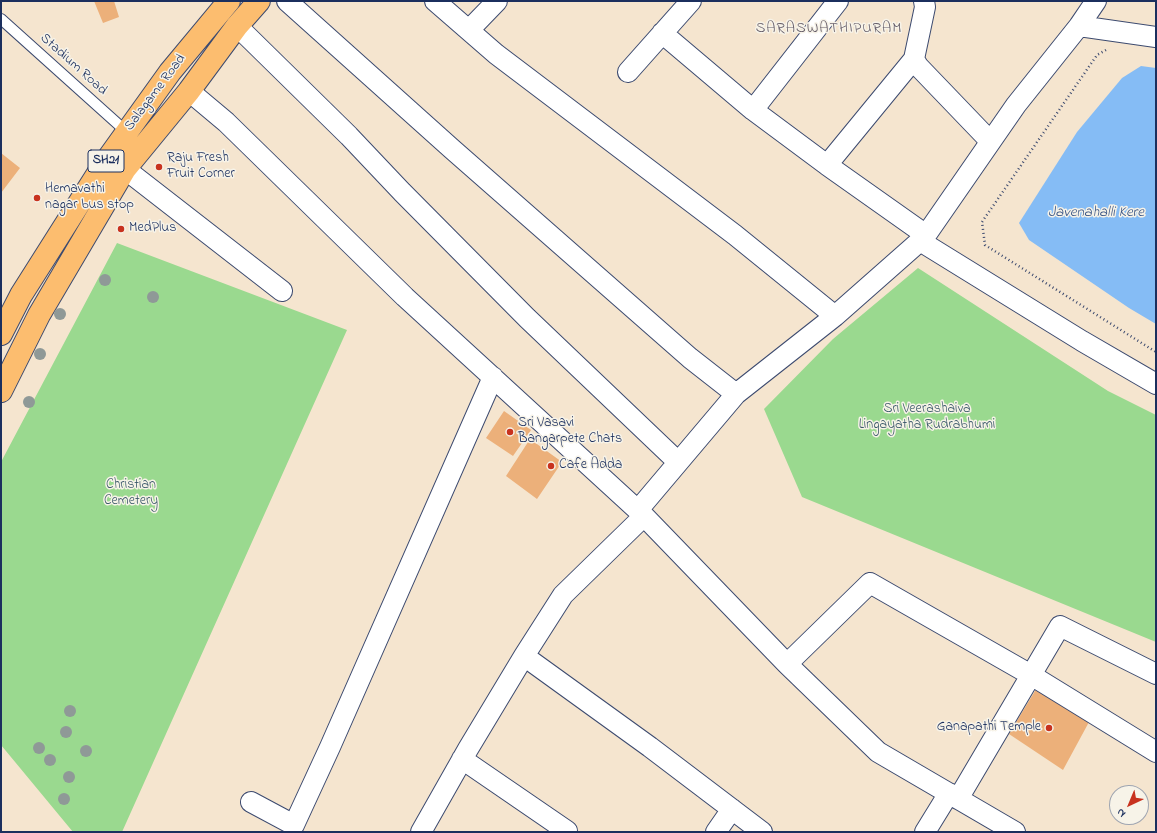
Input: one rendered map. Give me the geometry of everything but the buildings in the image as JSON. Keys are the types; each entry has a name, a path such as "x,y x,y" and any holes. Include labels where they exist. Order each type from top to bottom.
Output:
{"main road":[{"name":"Salagame Road","path":"1,334 21,295 104,164 170,72 229,1"},
{"path":"1,391 39,315 125,169 144,147 258,1"}],"street":[{"path":"287,1 678,348 736,394"},
{"path":"435,1 496,54 735,235 835,316"},
{"path":"469,30 497,1"},
{"path":"628,72 691,1"},
{"path":"753,110 838,1"},
{"path":"827,165 914,58 925,7 924,1"},
{"path":"421,832 462,759 563,594 641,513 678,462 736,394 835,316 923,238 1016,105 1079,26 1096,1"},
{"path":"237,26 349,136 402,192 527,318 678,462"},
{"path":"1079,26 1156,37"},
{"path":"662,33 753,110 923,238 1075,337 1156,384"},
{"path":"914,58 918,66 990,141"},
{"path":"189,90 226,122 405,297 641,513 787,664 878,752 1015,832"},
{"path":"125,169 282,292"},
{"path":"251,802 294,825 493,378"},
{"path":"787,664 870,583 1031,675 1156,752"},
{"path":"925,832 954,796 1031,675 1060,626 1156,674"},
{"path":"524,656 650,747 762,832"},
{"path":"462,759 567,832"},
{"path":"716,832 732,809"}],"lane":[{"name":"Stadium Road","path":"1,19 144,147"}],"path":[{"path":"1110,49 1097,55 982,222 985,245 1156,352"}],"green space":[{"name":"Christian Cemetery","path":"117,243 347,330 122,832 73,832 1,745 1,462"},
{"name":"Sri Veerashaiva Lingayatha Rudrabhumi","path":"918,268 1108,391 1156,415 1156,642 802,497 764,409 833,339"}],"water":[{"name":"Javenahalli Kere","path":"1141,66 1156,68 1156,324 1129,308 1029,240 1019,223 1077,132 1122,78"}],"place":[{"name":"Raju Fresh Fruit Corner","path":"159,167"},
{"name":"Hemavathi nagar bus stop","path":"37,198"},
{"name":"MedPlus","path":"121,229"},
{"name":"Sri Vasavi Bangarpete Chats","path":"510,432"},
{"name":"Cafe Adda","path":"551,466"},
{"name":"Ganapathi Temple","path":"1049,728"}],"district":[{"name":"SARASWATHIPURAM","path":"829,30"}]}
